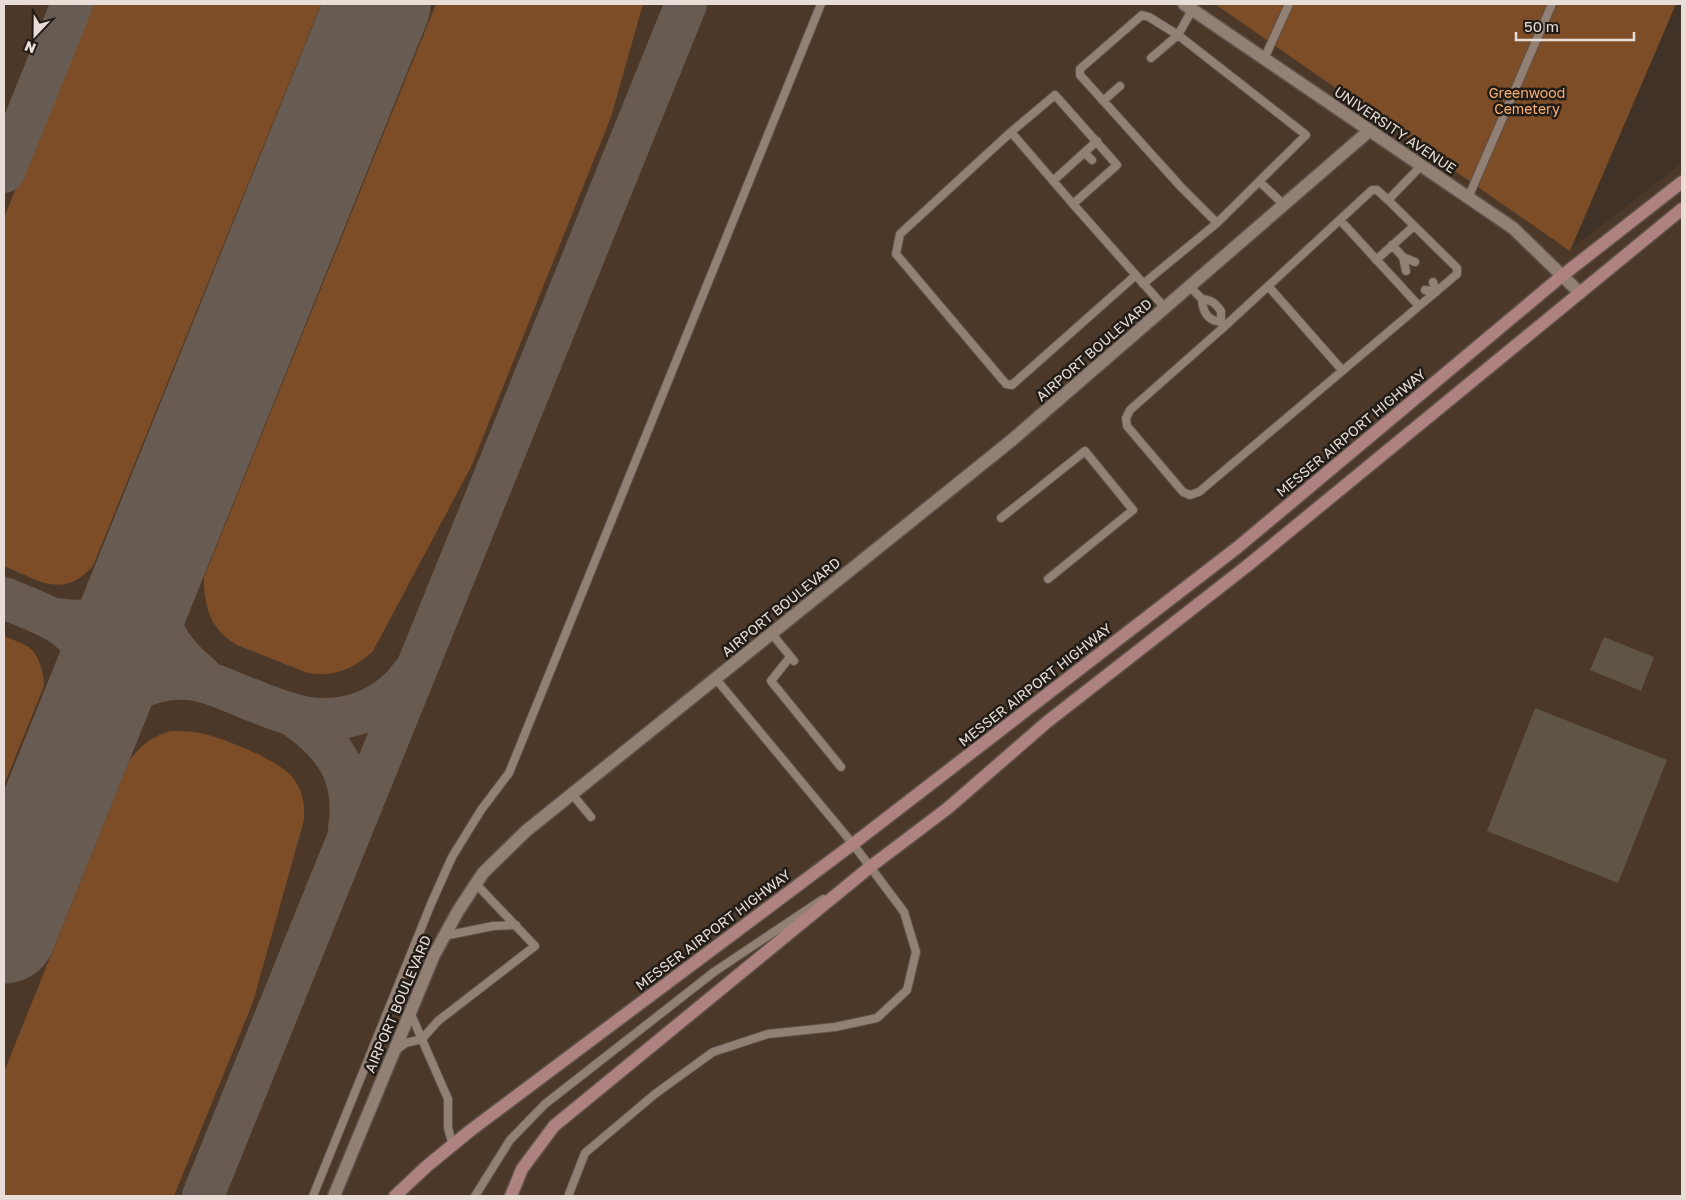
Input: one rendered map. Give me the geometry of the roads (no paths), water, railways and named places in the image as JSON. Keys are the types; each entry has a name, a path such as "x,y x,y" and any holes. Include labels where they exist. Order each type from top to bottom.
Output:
{"main road":[{"name":"MESSER AIRPORT HIGHWAY","path":"395,1196 427,1166 853,844 1238,547 1563,275 1682,182"},
{"path":"511,1196 522,1169 554,1126 870,867 948,808 1047,722 1247,566 1682,209"}],"street":[{"name":"UNIVERSITY AVENUE","path":"1188,7 1513,228 1580,293"},
{"name":"AIRPORT BOULEVARD","path":"334,1196 434,955 483,873 526,831 1012,440 1369,131"}],"lane":[{"path":"313,1196 452,857 481,810 509,773 821,4"},
{"path":"1264,59 1289,4"},
{"path":"1468,198 1552,4"},
{"path":"1152,58 1178,35 1188,7"},
{"path":"1143,284 1217,224 1306,134 1178,35 1142,15 1080,69 1080,75 1217,224"},
{"path":"1104,101 1120,86"},
{"path":"1073,204 1117,164 1055,94 900,234 896,254 999,378 1006,384 1012,385 1136,275"},
{"path":"1011,132 1165,308"},
{"path":"1053,181 1097,141"},
{"path":"1085,153 1092,160"},
{"path":"1388,200 1422,166"},
{"path":"1260,182 1284,205"},
{"path":"1372,190 1377,190 1457,268 1457,274 1200,492 1190,495 1183,492 1127,426 1126,418 1130,410 1340,220 1372,190"},
{"path":"1340,220 1419,306"},
{"path":"1376,260 1414,226"},
{"path":"1392,245 1403,258 1406,271"},
{"path":"1403,258 1415,262"},
{"path":"1433,282 1436,292"},
{"path":"1190,287 1202,299 1212,300 1221,311 1223,324"},
{"path":"1268,287 1342,370"},
{"path":"1425,290 1436,292"},
{"path":"1202,299 1202,308 1212,319 1223,324"},
{"path":"1001,518 1085,451 1133,510 1048,579"},
{"path":"772,634 792,659 771,681 841,767"},
{"path":"569,1196 585,1152 655,1094 713,1052 768,1034 835,1027 877,1018 907,990 916,952 904,912 853,844 716,679"},
{"path":"572,794 591,817"},
{"path":"475,1196 510,1140 544,1104 714,972 870,867"},
{"path":"393,1052 406,1043 422,1039 438,1021 535,946 476,884"},
{"path":"444,936 493,926 516,925"},
{"path":"410,1011 448,1099 448,1128 453,1146"}],"park label":[{"name":"Greenwood Cemetery","path":"1527,102"}]}
